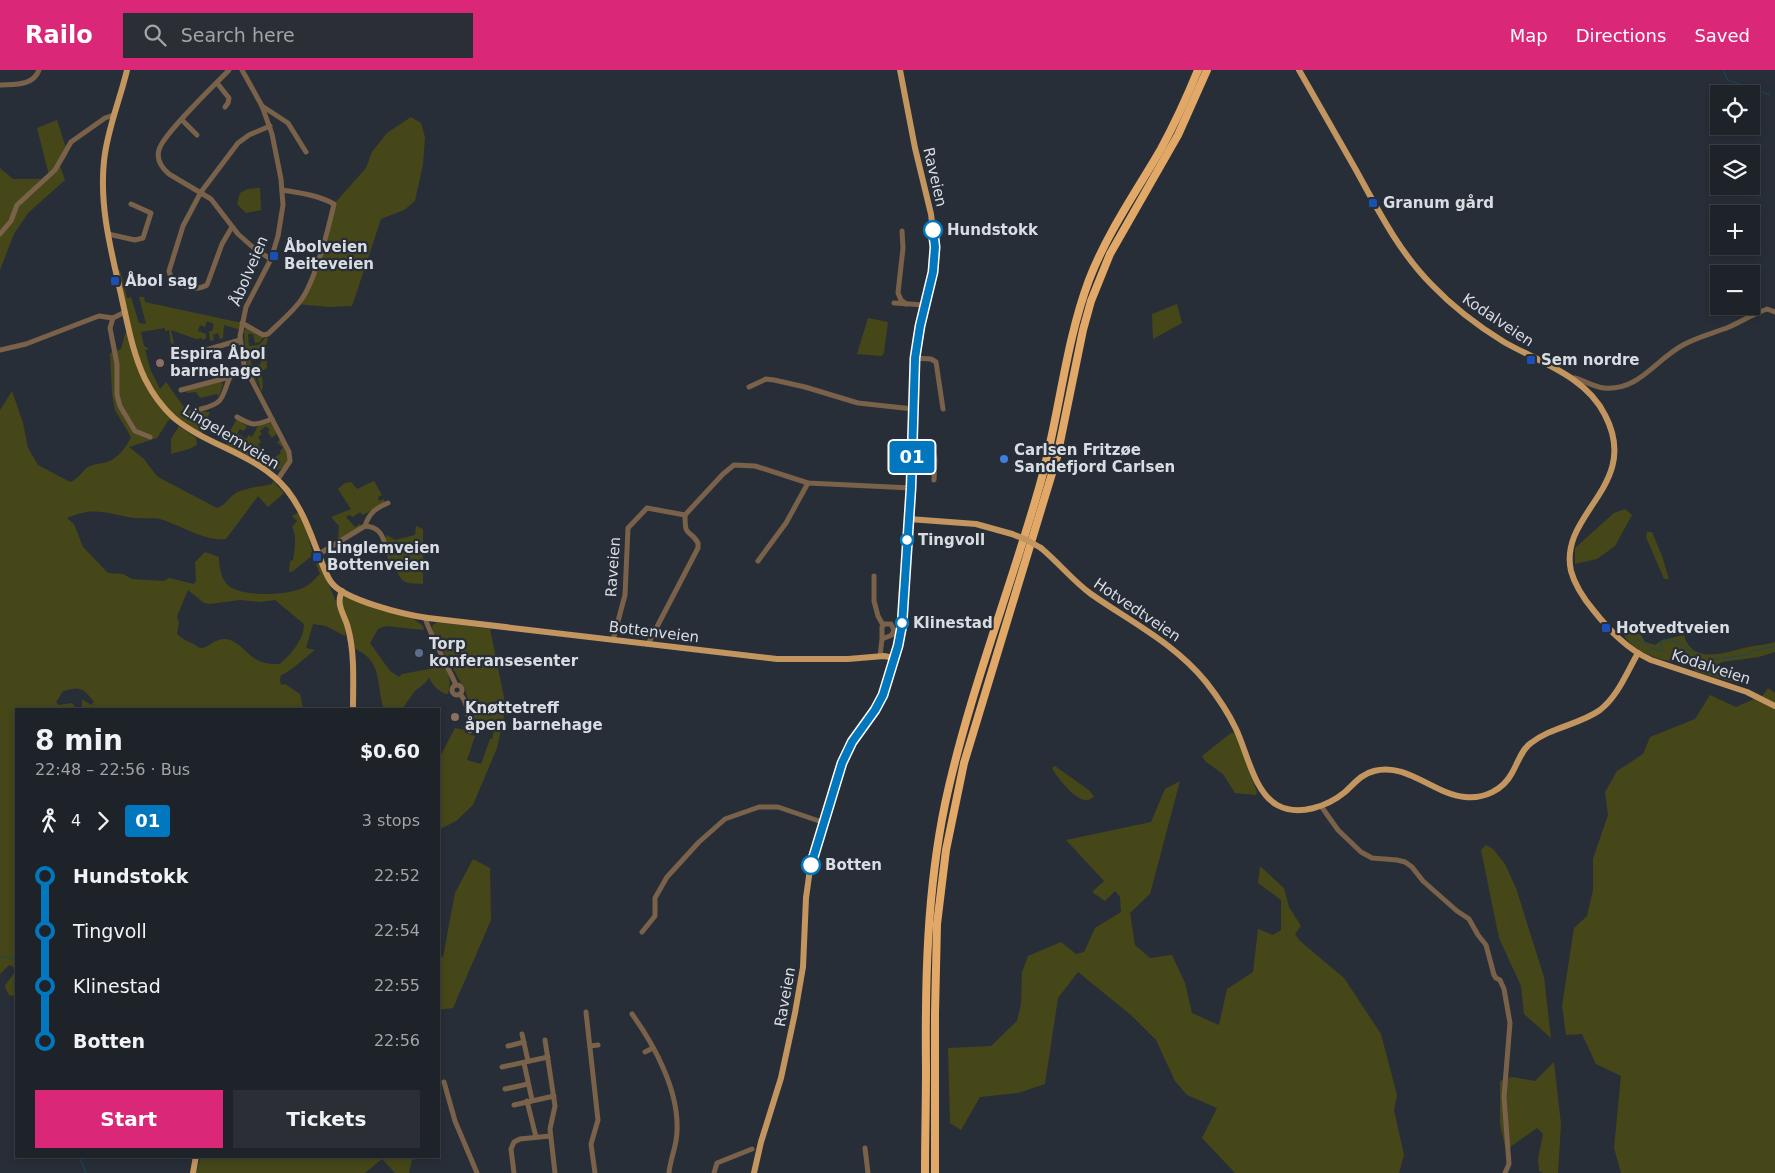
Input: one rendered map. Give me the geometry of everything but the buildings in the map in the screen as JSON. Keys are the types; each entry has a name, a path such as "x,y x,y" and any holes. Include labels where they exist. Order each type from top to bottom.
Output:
{"highway":[{"path":"925,1173 926,1014 929,924 937,849 952,775 971,706 1044,471 1053,436 1074,328 1088,284 1110,234 1170,131 1198,70"},
{"path":"935,1173 934,1032 938,924 946,850 960,777 1057,457 1081,338 1091,301 1110,254 1178,136 1207,70"}],"main road":[{"name":"Lingelemveien","path":"127,70 114,115 104,162 104,196 108,234 140,369 151,391 162,405 186,427 210,441 251,460 276,478 288,490 301,512 331,582 342,591"},
{"name":"Raveien","path":"754,1173 761,1142 781,1078 796,1013 804,954 807,884 846,754 880,701 894,658 903,614 911,488 915,358 918,335 933,272 934,235 900,70"},
{"name":"Kodalveien","path":"1299,70 1375,206 1413,265 1448,301 1466,315 1502,340 1570,378 1588,392 1602,408 1611,429 1614,449 1612,467 1606,485 1579,526 1573,540 1570,556 1571,571 1580,592 1598,616 1620,640 1638,653 1651,660 1747,692 1775,706"},
{"name":"Hotvedtveien","path":"909,519 969,523 1012,534 1041,548 1090,593 1158,637 1180,654 1205,681 1235,728 1263,792 1271,801 1284,808 1293,810 1321,806 1339,796 1365,775 1381,770 1402,772 1459,796 1477,798 1488,795 1507,780 1525,749 1531,743 1594,713 1607,703 1638,653"},
{"name":"Bottenveien","path":"342,591 392,611 425,618 790,660 848,659 880,656 894,658"},
{"path":"342,591 339,603 349,628 353,660 353,708"},
{"path":"193,1173 196,1158"}],"street":[{"path":"0,86 30,81 36,77 39,70"},
{"path":"229,70 162,142 159,149 159,160 164,170 169,174 201,192 216,204 232,227 250,245 271,259"},
{"name":"Åbolveien","path":"242,70 262,106 270,126 282,190 282,216 271,259 246,307 240,340 244,366 289,452 290,461 276,478"},
{"path":"217,83 229,98 225,108"},
{"path":"262,106 288,123 306,152"},
{"path":"0,234 11,221 18,205 55,170 71,142 95,124 114,115"},
{"path":"182,120 197,134"},
{"path":"232,227 222,244 207,285 193,288 184,286 171,278 169,271 183,226 201,192 238,143 249,135 270,126"},
{"path":"242,324 263,335 268,334 294,308 307,291 328,228 334,204 313,195 282,190"},
{"path":"108,234 135,240 143,238 151,213 131,204"},
{"path":"902,231 903,248 898,293 901,300 906,304"},
{"path":"894,303 925,305"},
{"path":"1570,378 1604,388 1621,387 1640,378 1682,346 1733,325 1767,308 1775,312"},
{"path":"0,350 26,344 100,316 112,318 125,312"},
{"path":"112,318 110,328 117,364 117,395 120,406 135,431 150,437"},
{"path":"206,350 240,340"},
{"path":"915,358 931,359 936,362 943,409"},
{"path":"181,390 230,377 244,366"},
{"path":"201,409 220,403 230,377"},
{"path":"750,387 766,379 774,380 858,403 913,409"},
{"path":"237,417 250,425 272,419"},
{"path":"912,441 931,444 935,459 934,480"},
{"path":"648,644 698,548 696,540 685,530 685,515 723,474 734,465 755,466 808,483 911,488"},
{"path":"758,561 786,523 808,483"},
{"path":"365,526 367,518 372,512 388,503"},
{"name":"Raveien","path":"613,640 625,595 628,528 647,508 685,515"},
{"path":"318,554 365,526 372,526 380,532 385,546"},
{"path":"874,576 874,601 878,616 883,625 881,630 880,656"},
{"path":"425,618 456,685 461,687 460,694 467,705 470,731"},
{"path":"882,639 892,635 894,630 891,624 883,625"},
{"path":"1321,806 1338,830 1366,856 1397,860 1412,867 1430,887 1457,911 1470,919 1480,939 1486,945 1494,974 1500,980 1504,989 1510,1023 1504,1097 1509,1164 1506,1173"},
{"path":"642,932 655,916 655,898 667,876 699,842 725,819 759,808 778,807 825,823"},
{"path":"586,1012 598,1120 592,1144 595,1173"},
{"path":"632,1014 653,1048 670,1089 677,1123 677,1138 669,1173"},
{"path":"522,1034 536,1137"},
{"path":"545,1040 554,1096 555,1111 550,1136 555,1173"},
{"path":"508,1046 524,1042"},
{"path":"590,1046 598,1046"},
{"path":"645,1052 653,1048"},
{"path":"502,1067 548,1057"},
{"path":"444,1082 455,1121 477,1173"},
{"path":"505,1089 528,1084"},
{"path":"514,1105 554,1096"},
{"path":"514,1173 512,1145 520,1139 550,1136"},
{"path":"865,1148 868,1173"},
{"path":"714,1173 717,1163 752,1149"}],"shaded area":[{"path":"411,117 421,123 425,137 423,164 415,201 404,210 381,219 352,306 329,307 297,304 307,291 334,204 366,168 372,152 387,133"},
{"path":"57,120 68,154 60,166 65,180 28,213 14,234 0,270 0,168 13,179 41,179 49,175 37,128"},
{"path":"260,188 261,210 246,213 237,204 240,193 248,189"},
{"path":"116,270 120,270 127,298 131,297 139,323 146,324 139,297 144,297 145,302 242,323 241,330 224,325 223,338 220,339 218,333 213,335 214,340 210,341 209,331 212,331 214,324 207,321 205,327 200,325 198,331 206,334 206,338 203,340 202,338 196,339 171,330 174,343 171,344 169,330 165,331 165,328 141,332 144,346 149,349 145,350 151,371 160,389 166,382 186,410 210,412 200,436 173,417 168,421 157,438 129,447 144,459 160,478 217,508 240,491 272,484 273,481 284,493 268,507 258,496 226,539 202,536 160,519 136,518 95,511 77,514 67,518 74,524 83,547 108,573 123,574 132,579 164,581 169,578 194,584 196,581 195,562 205,552 219,557 221,574 228,585 240,591 260,594 282,593 301,589 310,584 320,574 316,564 320,563 346,626 345,636 326,626 313,624 306,648 315,650 281,675 281,685 285,684 300,694 303,708 82,708 82,699 91,705 94,702 81,689 74,689 63,691 56,702 59,705 72,703 76,708 15,708 15,970 9,965 0,974 0,410 12,391 23,423 28,448 38,465 70,482 76,479 88,467 112,460 123,450 131,437 115,410 112,394 110,353 121,349 125,334 129,330","holes":["188,590 204,603 240,600 260,602 275,600 304,624 302,636 292,652 280,664 257,660 237,643 229,640 221,639 200,648 177,634 179,623 177,616"]},
{"path":"1177,304 1182,323 1153,339 1152,314"},
{"path":"868,318 888,322 882,356 857,354"},
{"path":"246,328 263,338 260,342 255,343 253,334 248,334 249,346 259,345 266,337 268,338 266,345 267,368 262,371 263,387 261,392 257,375 257,365 261,364 260,358 254,359 253,354 249,355 258,385 246,361 244,331"},
{"path":"221,382 223,384 219,396 217,394 200,398 196,392 187,393 186,391"},
{"path":"237,419 247,426 244,431 240,429 237,433 246,439 249,435 252,437 258,426 272,422 278,432 272,438 268,432 270,430 266,426 260,431 262,434 258,437 261,442 258,444 262,450 262,455 271,460 281,453 280,451 283,448 277,442 281,439 289,457 284,468 273,471 253,458 226,446 227,442 224,441"},
{"path":"179,426 196,438 197,445 171,454 171,439"},
{"path":"374,481 382,495 378,497 379,501 384,499 385,503 363,515 360,512 353,517 349,515 346,517 355,527 360,524 361,528 338,540 339,526 331,517 351,509 338,489 345,483 351,482 357,489"},
{"path":"1625,509 1632,515 1615,546 1597,559 1575,564 1575,548 1614,513"},
{"path":"299,512 313,555 289,572 290,561 293,560 295,547 295,535 292,527 297,521 292,516"},
{"path":"416,526 423,529 423,584 404,581 393,564 390,563 385,549 387,535 395,540 415,535"},
{"path":"1647,532 1652,532 1669,579 1664,579 1646,537"},
{"path":"342,592 408,615 423,626 424,630 386,626 378,629 370,643 390,671 399,677 402,674 445,666 450,680 448,694 437,688 429,677 403,708 384,708 377,674 370,660 355,649 340,602"},
{"path":"437,622 490,629 506,707 497,748 473,805 456,821 442,828 440,827 440,753 441,755 455,728 465,730 465,733 475,736 467,760 481,764 494,731 476,724 465,690 433,633 432,626"},
{"path":"1636,631 1645,642 1655,645 1662,640 1684,635 1688,645 1702,654 1720,654 1775,642 1775,652 1759,657 1722,662 1717,665 1733,682 1695,671 1682,654 1677,653 1671,661 1645,653 1632,645 1624,635 1626,632"},
{"path":"1768,688 1775,693 1775,1173 1621,1173 1614,1148 1621,1076 1596,1064 1582,1034 1566,1035 1562,1006 1574,928 1587,916 1593,890 1593,859 1608,815 1605,792 1617,771 1643,754 1650,737 1695,719 1710,695 1736,707 1763,695"},
{"path":"1231,733 1235,733 1257,792 1256,795 1235,793 1223,774 1206,762 1202,756"},
{"path":"1055,766 1090,791 1094,797 1088,800 1077,797 1054,772 1052,768"},
{"path":"1180,781 1150,894 1130,913 1135,945 1150,958 1172,955 1185,983 1192,1013 1219,1025 1227,989 1253,972 1258,929 1273,935 1281,930 1281,900 1258,883 1260,866 1284,888 1289,907 1301,926 1295,934 1300,941 1344,978 1381,1034 1397,1095 1394,1110 1404,1155 1399,1173 1235,1173 1202,1138 1217,1108 1187,1095 1175,1081 1156,1040 1131,1015 1078,972 1058,998 1045,1084 1018,1093 980,1097 961,1130 950,1123 948,1048 991,1046 1017,1021 1021,1004 1022,972 1028,956 1061,942 1076,954 1084,952 1095,928 1121,912 1120,897 1115,891 1105,901 1092,892 1104,881 1066,840 1151,822 1165,789"},
{"path":"1486,845 1493,849 1505,864 1516,888 1544,977 1551,1038 1524,1014 1521,986 1499,938 1481,850"},
{"path":"473,859 490,868 491,920 453,1008 440,1010 440,956 443,957 455,893"},
{"path":"15,970 15,995 13,996 9,995 5,987"},
{"path":"1554,1062 1561,1124 1558,1173 1543,1173 1539,1171 1538,1159 1543,1134 1537,1128 1506,1150 1500,1125 1500,1081 1512,1077 1535,1081"},
{"path":"200,1158 420,1158 412,1160 409,1173 395,1173 382,1159 365,1173 196,1173"}],"waterway":[{"path":"1723,70 1728,80 1770,95"},
{"path":"1634,643 1637,639 1653,649 1662,651 1661,641 1672,640 1690,650 1703,664 1710,660 1747,655 1753,651 1775,646"},
{"path":"0,957 8,956 15,961"},
{"path":"15,981 13,983 15,989"},
{"path":"80,1158 86,1173"}],"bus line":[{"name":"01","path":"811,865 842,763 852,742 875,710 883,695 898,646 904,604 911,488 915,358 920,326 933,272 935,247 933,230"}],"place":[{"name":"Granum gård","path":"1373,203"},
{"name":"Hundstokk","path":"933,230"},
{"name":"Åbolveien Beiteveien","path":"274,256"},
{"name":"Åbol sag","path":"115,281"},
{"name":"Sem nordre","path":"1531,360"},
{"name":"Espira Åbol barnehage","path":"160,363"},
{"name":"Carlsen Fritzøe Sandefjord Carlsen","path":"1004,459"},
{"name":"Tingvoll","path":"907,540"},
{"name":"Linglemveien Bottenveien","path":"317,557"},
{"name":"Klinestad","path":"902,623"},
{"name":"Hotvedtveien","path":"1606,628"},
{"name":"Torp konferansesenter","path":"419,653"},
{"name":"Knøttetreff åpen barnehage","path":"455,717"},
{"name":"Botten","path":"811,865"}]}
